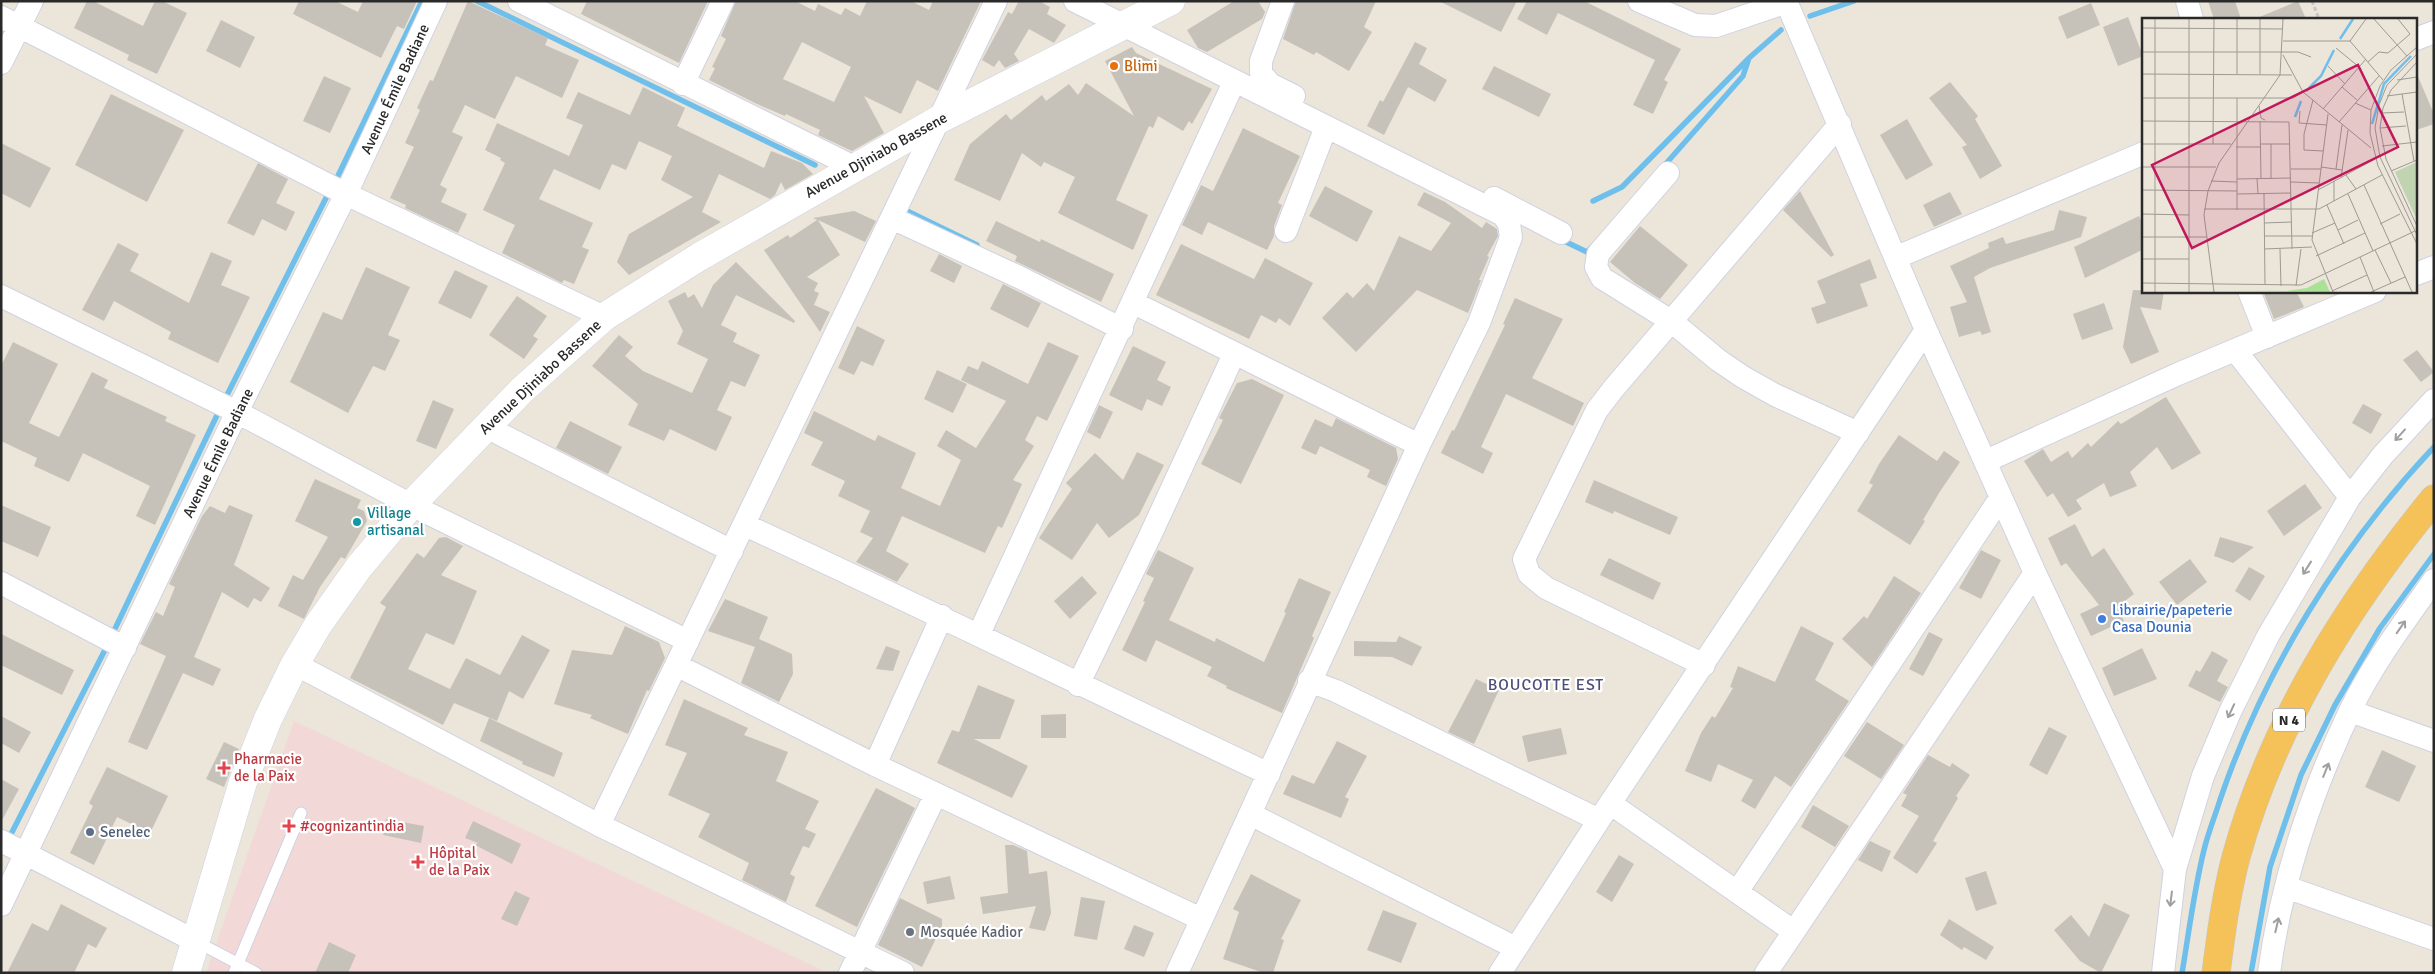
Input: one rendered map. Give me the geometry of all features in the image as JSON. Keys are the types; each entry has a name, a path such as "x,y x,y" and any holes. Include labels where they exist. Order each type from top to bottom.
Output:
{"highway":[{"name":"N 4","path":"2216,973 2236,858 2268,762 2304,688 2351,609 2398,543 2434,499"}],"main road":[{"name":"Avenue Djiniabo Bassene","path":"186,973 197,942 223,841 243,782 268,719 295,664 339,594 411,505 486,427 558,356 604,317 699,257 940,119 1126,26 1171,1"}],"street":[{"path":"1,63 10,21 32,1"},
{"name":"Avenue Émile Badiane","path":"1,905 237,412 346,194 436,1"},
{"path":"518,1 854,168"},
{"path":"683,84 724,1"},
{"path":"599,825 996,1"},
{"path":"1075,1 1502,215 1509,224 1511,237 1479,323 1419,444 1309,680 1296,717 1177,973"},
{"path":"1283,1 1261,61 1261,74 1270,84 1561,233"},
{"path":"1639,1 1695,25 1716,26 1787,2 1897,256 1926,330 2035,573 2175,869"},
{"path":"2187,1 2192,18"},
{"path":"10,21 346,194 604,317"},
{"path":"2418,38 2434,32"},
{"path":"979,634 1122,329 1234,82"},
{"path":"1704,665 1546,588 1529,574 1524,559 1597,410 1840,124"},
{"path":"1286,231 1326,126"},
{"path":"1897,256 2142,154"},
{"path":"1668,173 1598,254 1596,267 1602,278 1671,321 1718,360 1743,377 1775,395 1858,432"},
{"path":"892,218 1021,278 1122,329"},
{"path":"2418,273 2434,267"},
{"path":"2249,292 2267,337"},
{"path":"1986,461 2235,350 2373,292"},
{"path":"1,296 237,412 411,505 688,641"},
{"path":"1134,303 1419,444"},
{"path":"1500,973 1926,330"},
{"path":"2235,350 2350,497"},
{"path":"1078,685 1149,538 1234,354"},
{"path":"2163,973 2175,869 2203,776 2230,712 2268,636 2350,497 2383,455 2434,400"},
{"path":"486,427 732,551"},
{"path":"1738,892 2001,497"},
{"path":"745,525 942,616 1078,685 1269,774"},
{"path":"1766,973 2035,573"},
{"path":"2269,973 2274,938 2286,886 2312,806 2350,710 2395,636 2434,580"},
{"path":"1,583 125,648"},
{"path":"875,765 942,616"},
{"path":"295,664 855,963 903,973"},
{"path":"676,665 875,765 1201,919"},
{"path":"1309,680 1605,812 1738,892 1793,931"},
{"path":"2350,710 2434,741"},
{"path":"855,963 936,794"},
{"path":"1250,814 1516,948"},
{"path":"1,841 197,942"},
{"path":"2286,886 2434,939"}],"lane":[{"path":"236,968 301,812"},
{"path":"197,942 236,968 256,973"}],"path":[{"path":"2312,1 2319,18"}],"shaded area":[{"name":"Hôpital de la Paix","path":"294,721 820,969 821,973 206,973"}],"building":[{"path":"87,1 93,1 143,26 155,1 162,1 187,13 157,74 127,60 129,55 74,28"},
{"path":"299,1 335,1 358,12 363,1 417,1 404,29 397,26 381,58 293,14"},
{"path":"468,1 548,38 545,45 579,60 562,98 516,76 495,119 465,105 452,132 463,137 440,185 447,189 441,202 467,214 458,233 405,208 406,205 390,198 414,147 405,143 420,110 417,108 430,80 433,81"},
{"path":"587,1 708,1 679,63 581,14"},
{"path":"736,1 795,1 815,11 818,4 841,15 845,8 860,16 867,1 911,1 929,10 933,1 981,1 938,91 917,80 901,114 864,96 884,133 852,151 818,135 820,130 786,114 785,116 757,104 709,80 715,68 712,67 726,39 721,36","holes":["802,42 851,67 834,102 783,79"]},
{"path":"1019,1 1039,1 1050,7 1047,14 1066,25 1054,43 1029,29 1014,54 1019,61 1005,68 999,60 994,67 982,60 1008,12 1012,14"},
{"path":"1234,1 1258,1 1265,12 1262,19 1207,52 1198,48 1187,30"},
{"path":"1296,1 1376,1 1364,27 1372,32 1349,71 1316,52 1314,55 1283,39"},
{"path":"1439,1 1517,1 1501,32"},
{"path":"1527,1 1584,1 1681,49 1664,80 1668,82 1653,114 1633,105 1655,60 1558,13 1547,35 1517,19"},
{"path":"2208,1 2235,1 2241,18 2214,18"},
{"path":"2298,1 2306,18 2257,18"},
{"path":"2091,3 2100,25 2067,39 2058,17"},
{"path":"2128,17 2142,56 2118,66 2103,27"},
{"path":"221,20 255,37 240,68 206,51"},
{"path":"1415,42 1427,48 1419,64 1447,80 1435,102 1408,87 1384,135 1367,126 1380,100 1383,102"},
{"path":"1132,47 1136,53 1212,89 1192,124 1189,121 1183,131 1158,116 1153,128 1149,126 1116,200 1148,215 1133,250 1058,213 1075,177 1044,162 1041,167 1022,153 1000,201 954,180 970,144 1006,114 1011,120 1042,95 1046,101 1069,84 1078,95 1086,83 1134,116 1105,61"},
{"path":"1494,66 1551,94 1539,117 1482,89"},
{"path":"324,76 351,88 330,133 303,121"},
{"path":"2418,77 2434,114 2434,124 2418,129"},
{"path":"1950,82 1978,116 1975,119 2002,166 1980,179 1962,147 1967,145 1929,98"},
{"path":"643,87 685,108 677,126 764,168 771,151 802,163 813,174 785,190 781,182 775,195 770,199 719,174 702,212 721,222 629,275 617,262 629,234 693,197 661,180 672,156 639,141 626,170 612,164 600,190 554,169 539,199 593,223 582,247 589,250 574,284 564,280 562,283 502,253 515,225 483,210 505,163 500,160 501,158 485,150 497,123 569,156 583,125 566,118 578,92 630,115"},
{"path":"111,94 184,130 147,202 75,165"},
{"path":"1907,119 1933,165 1906,180 1880,135"},
{"path":"1243,128 1300,156 1278,203 1282,205 1274,226 1274,236 1267,250 1208,222 1202,235 1182,225 1201,185 1213,191"},
{"path":"1,143 51,168 30,208 1,193"},
{"path":"258,163 288,179 276,203 295,212 286,231 262,219 254,236 227,223"},
{"path":"1325,186 1373,211 1357,242 1309,216"},
{"path":"1800,191 1834,255 1831,257 1783,210"},
{"path":"1424,192 1445,202 1482,228 1486,222 1497,229 1498,236 1487,256 1489,257 1468,313 1417,290 1356,352 1322,318 1347,292 1353,298 1367,283 1374,291 1399,236 1431,251 1451,223 1417,205"},
{"path":"1950,192 1962,214 1934,227 1923,205"},
{"path":"2059,210 2087,217 2081,237 1990,268 1974,277 1991,332 1982,335 1980,331 1959,337 1950,307 1967,302 1950,266 1989,248 1988,243 2003,237 2006,244 2054,230"},
{"path":"854,211 876,221 865,242 818,220 840,255 807,277 818,283 814,291 819,293 814,305 830,312 820,332 764,250 788,235 790,238 817,220 813,218"},
{"path":"2139,216 2142,223 2142,250 2085,278 2074,247"},
{"path":"996,221 1040,242 1041,239 1114,274 1101,302 1015,261 1017,256 986,241"},
{"path":"1640,226 1688,265 1660,299 1635,283 1610,262"},
{"path":"118,243 139,254 130,271 189,303 211,252 232,261 221,285 250,297 218,363 168,339 171,332 114,301 104,321 82,310"},
{"path":"1181,244 1254,279 1265,258 1313,283 1290,326 1279,318 1276,323 1261,315 1249,339 1156,295"},
{"path":"939,254 962,266 954,283 930,271"},
{"path":"1870,259 1877,278 1860,284 1868,306 1817,324 1811,308 1826,303 1817,281"},
{"path":"736,262 795,321 794,323 736,295 721,325 737,333 733,342 760,355 745,387 731,381 717,410 732,417 716,451 670,429 664,441 628,425 638,404 592,366 619,335 633,347 625,356 643,371 692,393 708,359 677,344 683,331 668,301 685,292 688,298 694,294 702,308 713,285"},
{"path":"366,267 410,287 388,335 400,340 385,371 373,366 348,413 290,382 323,312 342,320"},
{"path":"455,270 488,286 471,319 438,303"},
{"path":"1003,284 1041,303 1028,328 990,309"},
{"path":"2133,290 2164,292 2161,310 2140,307 2159,352 2131,364 2123,347"},
{"path":"2263,292 2296,292 2304,307 2274,319"},
{"path":"517,296 547,316 533,336 538,339 524,359 489,335"},
{"path":"1515,298 1563,319 1532,378 1584,403 1573,426 1506,394 1481,447 1493,453 1483,474 1441,453 1452,430 1454,431 1505,325 1503,324"},
{"path":"2104,303 2113,329 2082,340 2073,314"},
{"path":"857,326 885,340 873,366 861,361 854,375 838,368"},
{"path":"13,342 58,364 29,423 59,437 92,372 108,380 104,388 167,417 165,421 196,435 155,525 136,516 150,486 83,453 69,482 34,466 37,458 1,441 1,366"},
{"path":"1048,342 1079,356 1047,421 1037,416 1025,440 1034,446 1013,480 1022,484 1002,528 998,526 985,553 902,516 886,551 909,564 897,582 856,562 873,538 860,532 870,511 838,496 845,481 811,465 823,442 804,433 814,411 875,441 878,435 916,453 901,488 940,506 961,460 937,446 946,430 976,448 1006,401 961,380 968,366 978,370 982,361 1028,384"},
{"path":"1133,346 1166,362 1157,380 1171,387 1162,406 1147,399 1142,411 1109,395"},
{"path":"2417,350 2434,372 2421,382 2403,360"},
{"path":"937,370 967,384 953,413 924,399"},
{"path":"1252,379 1284,395 1241,484 1201,464 1223,420 1219,418 1237,383"},
{"path":"2166,397 2201,453 2172,470 2157,447 2130,472 2137,486 2110,497 2104,483 2076,500 2082,509 2068,517 2053,493 2047,497 2024,461 2043,449 2051,462 2068,451 2072,458 2088,443 2091,447 2118,421 2121,424"},
{"path":"433,400 454,409 436,449 416,441"},
{"path":"2363,404 2382,414 2371,434 2352,423"},
{"path":"1099,405 1113,412 1100,439 1087,432"},
{"path":"1336,418 1396,448 1398,459 1386,486 1367,477 1370,470 1320,446 1316,455 1301,448 1315,419 1332,427"},
{"path":"570,421 622,447 608,474 556,448"},
{"path":"1899,435 1937,461 1944,451 1960,462 1939,493 1910,545 1857,511 1873,485 1869,483 1879,464"},
{"path":"1137,452 1164,465 1139,515 1109,538 1097,523 1072,560 1039,538 1072,489 1066,483 1095,453 1123,480"},
{"path":"315,479 361,500 357,508 364,511 367,521 345,559 341,557 320,587 304,619 278,606 293,575 303,580 328,537 295,521"},
{"path":"1594,480 1678,517 1670,535 1614,511 1613,514 1585,502"},
{"path":"2305,484 2322,508 2284,536 2267,511"},
{"path":"1,505 51,527 38,557 1,541"},
{"path":"229,505 253,515 234,565 270,588 261,602 254,598 248,608 222,592 194,657 221,669 213,686 183,673 147,750 128,742 166,656 140,644 156,612 163,616 175,587 169,584 202,516 210,506 225,513"},
{"path":"2075,524 2092,557 2104,548 2134,594 2117,607 2124,621 2091,636 2080,614 2099,605 2066,563 2061,566 2048,538"},
{"path":"446,537 463,546 441,575 477,591 454,645 426,633 408,669 450,689 466,658 500,675 522,635 550,650 523,699 509,691 497,721 454,703 443,725 350,678 386,607 380,603 417,553 424,558 439,538"},
{"path":"2220,537 2254,547 2233,563 2214,556"},
{"path":"1158,550 1194,568 1169,620 1215,642 1216,638 1264,662 1299,578 1331,592 1312,636 1314,638 1282,713 1226,688 1227,686 1207,676 1212,667 1156,640 1146,662 1122,650 1145,602 1143,601 1154,578 1146,574"},
{"path":"1981,550 2001,560 1981,599 1959,588"},
{"path":"1609,558 1661,583 1653,600 1600,575"},
{"path":"2190,559 2207,582 2177,605 2159,582"},
{"path":"2249,567 2265,576 2250,601 2235,591"},
{"path":"1082,576 1097,593 1070,619 1054,601"},
{"path":"1894,576 1921,593 1872,667 1842,639 1864,616 1867,619"},
{"path":"725,599 768,617 759,639 792,654 793,674 779,702 741,683 755,647 708,631"},
{"path":"625,626 659,642 665,658 649,691 647,690 628,734 590,718 592,715 554,704 572,650 612,655"},
{"path":"1801,626 1834,643 1815,680 1849,701 1791,787 1775,776 1755,809 1741,801 1753,780 1718,764 1711,782 1685,771 1701,733 1712,716 1715,718 1733,688 1730,687 1738,666 1775,682"},
{"path":"1929,632 1943,639 1923,676 1909,669"},
{"path":"1,634 74,670 62,695 1,665"},
{"path":"1399,636 1422,647 1412,666 1392,657 1354,656 1354,641 1396,642"},
{"path":"886,646 900,651 893,671 876,669"},
{"path":"2142,648 2157,679 2114,696 2102,668"},
{"path":"2212,651 2228,660 2217,681 2228,687 2220,702 2188,686 2196,670 2200,672"},
{"path":"1476,679 1499,690 1474,744 1448,732"},
{"path":"978,685 1015,700 1000,739 974,739 1028,766 1012,798 937,763 952,730 959,732"},
{"path":"684,699 748,728 744,735 788,752 776,781 819,801 805,829 816,834 809,848 803,846 790,874 795,877 786,902 742,880 749,863 698,837 710,814 668,795 687,753 665,745"},
{"path":"1066,714 1066,738 1041,738 1041,715"},
{"path":"1,716 31,732 19,753 1,743"},
{"path":"489,718 563,753 554,777 522,764 523,762 480,741"},
{"path":"1867,722 1904,745 1881,779 1844,756"},
{"path":"2049,727 2067,736 2047,775 2029,765"},
{"path":"1561,728 1567,754 1528,762 1522,736"},
{"path":"1337,741 1367,756 1345,797 1349,799 1341,818 1283,794 1292,775 1314,784"},
{"path":"224,742 239,749 224,787 206,779"},
{"path":"2382,750 2416,766 2399,802 2365,787"},
{"path":"1928,755 1950,767 1952,763 1970,775 1956,796 1958,798 1933,841 1937,843 1917,874 1893,858 1919,816 1901,806 1907,795 1903,793"},
{"path":"107,767 168,796 150,833 117,817 94,865 70,853 93,806 89,803"},
{"path":"1,779 19,789 1,822"},
{"path":"876,788 915,808 857,927 815,906"},
{"path":"1813,805 1849,826 1835,847 1801,827"},
{"path":"386,819 424,826 421,843 383,835"},
{"path":"473,821 521,844 512,864 475,845 478,843 465,838"},
{"path":"1870,841 1891,851 1882,872 1858,860"},
{"path":"1005,845 1013,845 1027,851 1029,874 1047,871 1051,913 1045,931 1029,928 1036,906 983,914 980,897 1008,893"},
{"path":"1619,855 1634,864 1612,902 1596,892"},
{"path":"1986,871 1997,904 1976,911 1965,878"},
{"path":"1251,874 1301,900 1281,939 1284,940 1273,973 1264,973 1223,959 1239,912 1233,909"},
{"path":"950,876 955,899 927,904 923,882"},
{"path":"515,891 530,898 517,926 501,919"},
{"path":"1081,897 1105,901 1097,940 1074,936"},
{"name":"Mosquée Kadior","path":"900,898 942,919 942,926 922,967 878,945"},
{"path":"2104,903 2130,915 2101,973 2080,961 2054,930 2071,915 2089,937"},
{"path":"61,904 107,928 96,948 88,944 74,973 7,973 32,923 48,931"},
{"path":"1383,910 1417,923 1401,963 1367,950"},
{"path":"1949,919 1994,947 1986,960 1964,947 1962,950 1940,935"},
{"path":"1134,925 1154,933 1144,957 1124,949"},
{"path":"329,942 356,955 348,973 315,973"}],"waterway":[{"path":"335,182 422,1"},
{"path":"477,1 815,165"},
{"path":"1810,16 1854,1"},
{"path":"1593,201 1622,187 1749,58 1781,30"},
{"path":"1663,167 1743,76 1749,58"},
{"path":"224,401 330,190"},
{"path":"905,210 977,245"},
{"path":"1562,240 1587,252 1592,247"},
{"path":"112,635 220,409"},
{"path":"2182,973 2194,896 2206,844 2238,752 2259,704 2308,612 2337,568 2367,526 2434,447"},
{"path":"2251,973 2270,867 2301,775 2335,705 2380,628 2434,554"},
{"path":"8,840 108,644"}],"place":[{"name":"Blimi","path":"1114,66"},
{"name":"Village artisanal","path":"357,522"},
{"name":"Librairie/papeterie Casa Dounia","path":"2102,619"},
{"name":"Pharmacie de la Paix","path":"224,768"},
{"name":"#cognizantindia","path":"289,826"},
{"name":"Senelec","path":"90,832"},
{"name":"Hôpital de la Paix","path":"418,862"},
{"name":"Mosquée Kadior","path":"910,932"}],"district":[{"name":"BOUCOTTE EST","path":"1546,684"}]}
